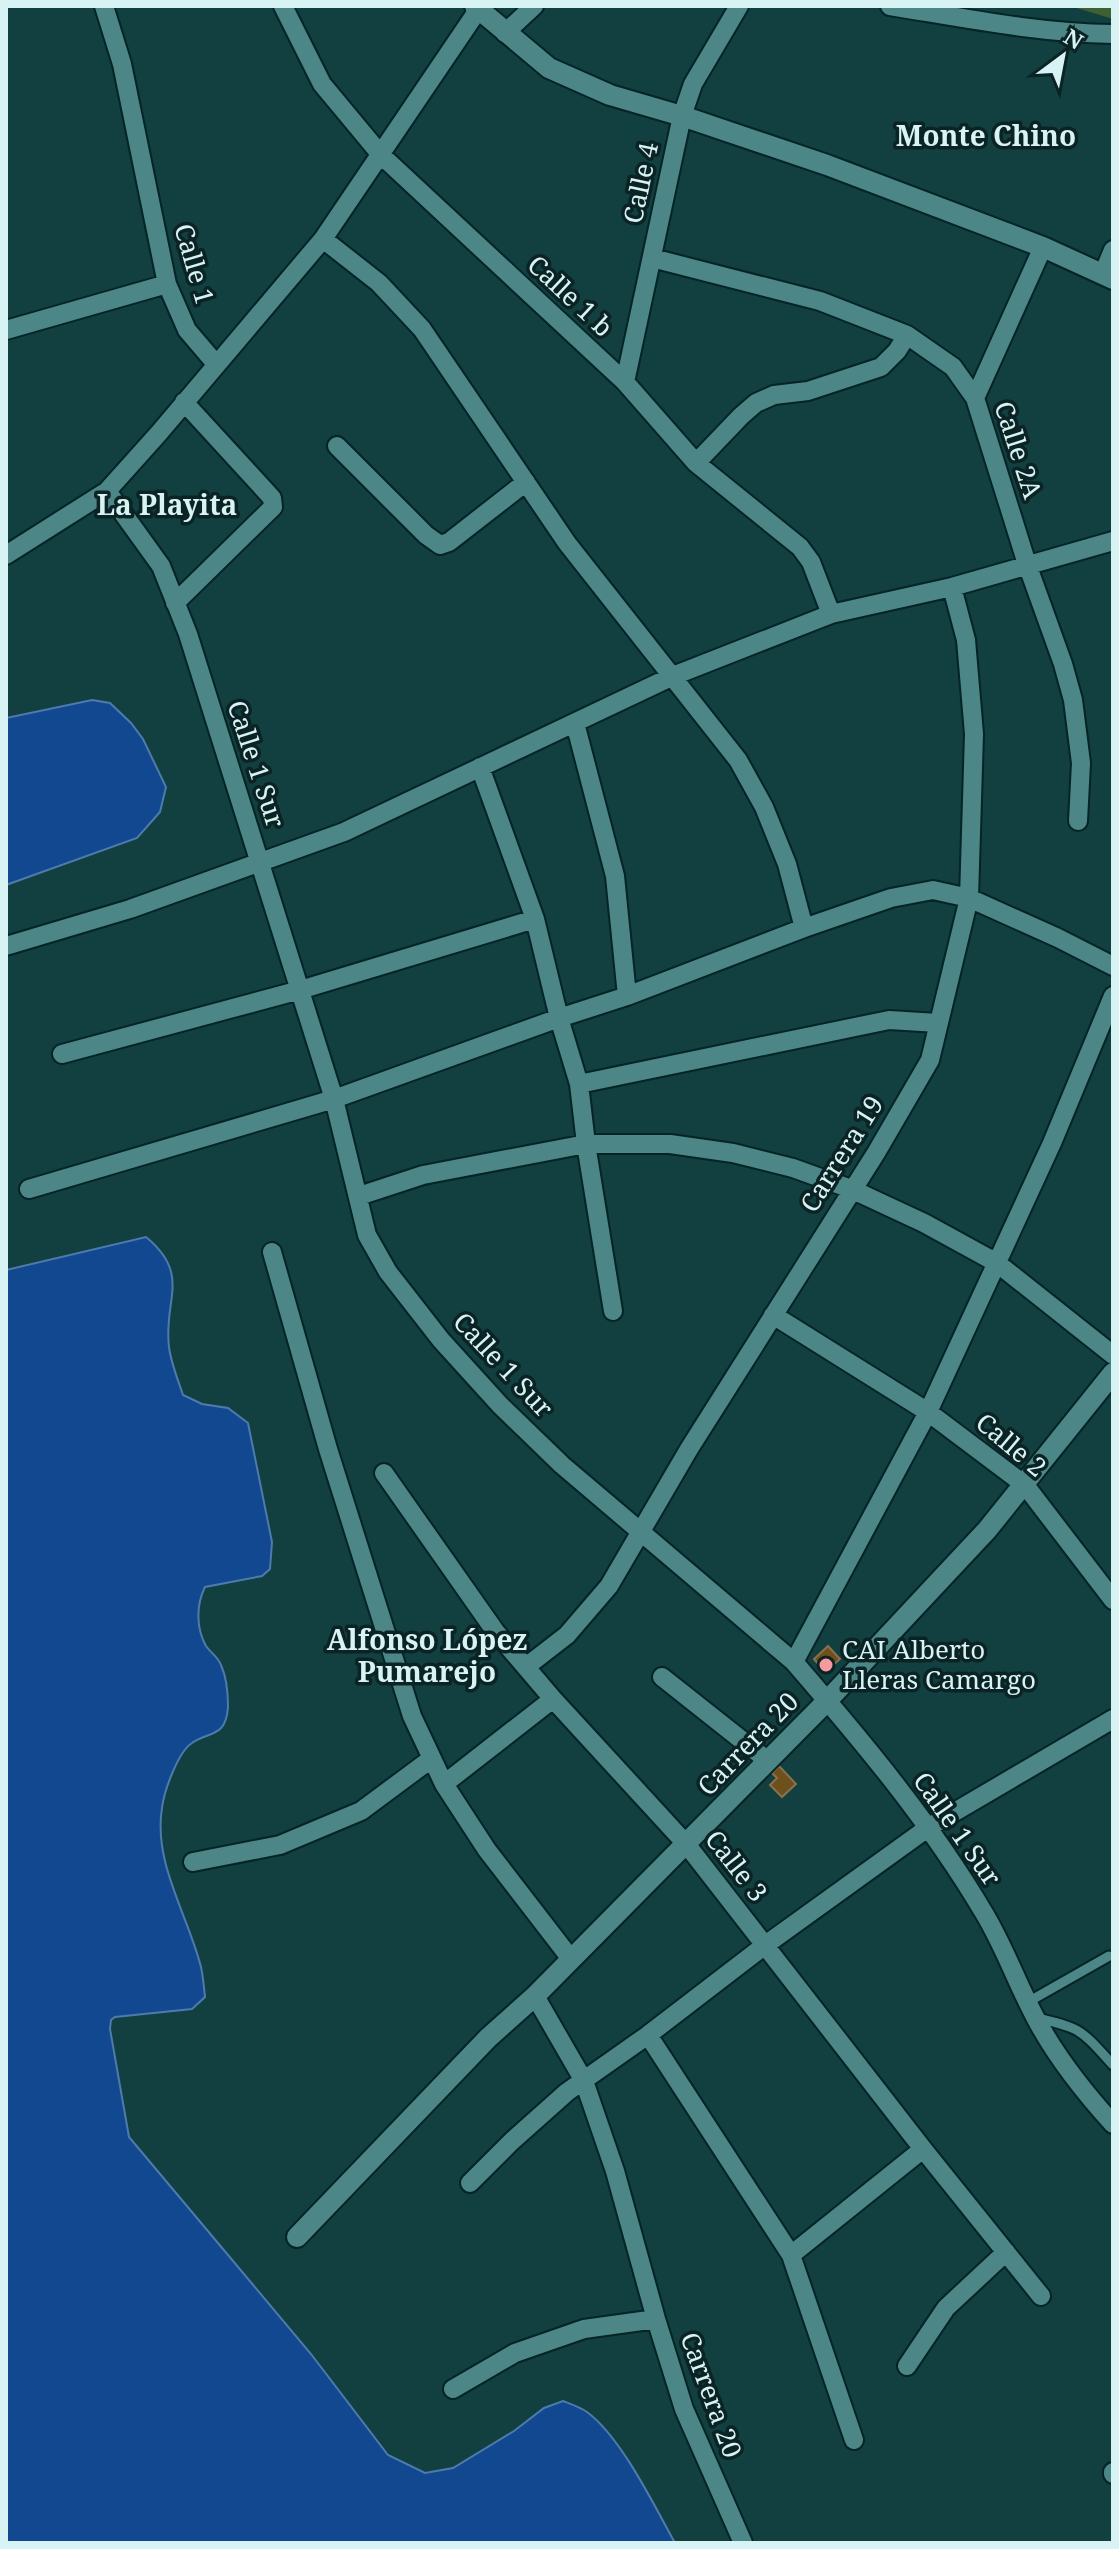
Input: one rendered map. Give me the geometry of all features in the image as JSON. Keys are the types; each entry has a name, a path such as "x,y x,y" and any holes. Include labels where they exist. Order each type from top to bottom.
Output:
{"street":[{"name":"Calle 1","path":"104,6 122,64 167,284 187,330 216,364"},
{"name":"Calle 1 b","path":"283,6 322,84 381,155 625,382 696,463 800,547 811,562 831,614"},
{"path":"505,33 534,6"},
{"name":"Calle 4","path":"625,382 682,116 693,84 739,6"},
{"path":"890,6 996,24 1113,34"},
{"path":"6,555 107,491 184,402 323,239 476,8 549,68 610,95 827,165 1043,247 1108,276 1113,250"},
{"path":"323,239 379,283 422,329 567,543 738,760 764,807 787,864 804,928"},
{"path":"975,398 1043,247"},
{"name":"Calle 2A","path":"652,258 820,301 907,335 953,367 975,398 1073,700 1081,763 1078,821"},
{"path":"6,330 167,284"},
{"path":"696,463 756,403 774,395 808,391 881,367 907,335"},
{"path":"175,603 273,507 272,498 184,402"},
{"path":"337,446 426,535 440,545 449,542 526,482"},
{"name":"Calle 1 Sur","path":"107,491 161,566 188,634 334,1099 367,1235 388,1272 441,1340 500,1405 562,1465 794,1662 929,1827 985,1915 1032,2010 1071,2076 1113,2124"},
{"path":"6,946 130,909 344,832 673,676 831,614 952,587 1113,541"},
{"name":"Carrera 19","path":"527,1666 567,1635 609,1586 639,1531 876,1153 930,1060 969,898 974,734 966,640 952,587"},
{"path":"575,723 615,876 627,996"},
{"path":"480,767 535,919 579,1084 613,1311"},
{"path":"29,1189 334,1099 627,996 891,898 933,890 969,898 1113,966"},
{"path":"62,1054 300,990 535,919"},
{"path":"794,1662 928,1412 1052,1143 1113,996"},
{"path":"579,1084 889,1020 938,1023"},
{"path":"359,1196 423,1175 479,1162 586,1144 670,1144 733,1153 793,1168 851,1189 924,1223 997,1263 1113,1355"},
{"path":"272,1252 304,1368 412,1716 444,1784 487,1850 571,1959"},
{"name":"Calle 2","path":"773,1315 928,1412 1025,1485 1113,1600"},
{"name":"Carrera 20","path":"297,2237 488,2038 535,1996 687,1845 827,1701 987,1530 1113,1373"},
{"name":"Calle 3","path":"384,1473 495,1631 687,1845 1041,2296"},
{"path":"662,1677 768,1761"},
{"path":"444,1784 553,1699"},
{"path":"470,2183 567,2092 648,2035 764,1946 929,1827 1113,1719"},
{"path":"193,1862 280,1845 361,1811 431,1759"},
{"name":"Carrera 20","path":"535,1996 584,2081 615,2171 684,2409 743,2543"},
{"path":"648,2035 791,2255 854,2440"},
{"path":"791,2255 923,2149"},
{"path":"907,2366 946,2308 1006,2252"},
{"path":"453,2389 515,2353 584,2329 656,2319"}],"lane":[{"path":"1032,2010 1109,1956"},
{"path":"1032,2010 1086,2035 1113,2065"}],"green space":[{"path":"1070,6 1113,6 1113,19"}],"water":[{"path":"92,700 110,703 143,739 166,787 160,812 137,838 6,885 6,718"},
{"path":"146,1237 160,1251 172,1276 169,1347 183,1395 202,1404 228,1408 248,1423 272,1542 270,1569 262,1576 205,1587 200,1601 198,1616 203,1639 220,1662 226,1680 227,1717 220,1729 192,1743 182,1755 172,1772 166,1792 161,1828 167,1869 202,1970 205,1997 192,2009 115,2017 111,2020 129,2137 311,2354 388,2455 425,2473 453,2468 514,2431 544,2408 563,2401 587,2412 612,2438 636,2473 675,2543 6,2543 6,1270"}],"building":[{"name":"CAI Alberto Lleras Camargo","path":"828,1646 840,1659 825,1672 814,1659"},
{"path":"779,1766 796,1784 782,1797 770,1785 777,1778 772,1773"}],"place":[{"name":"CAI Alberto Lleras Camargo","path":"826,1665"}],"district":[{"name":"Monte Chino","path":"986,136"},
{"name":"La Playita","path":"167,505"},
{"name":"Alfonso López Pumarejo","path":"427,1656"}]}
